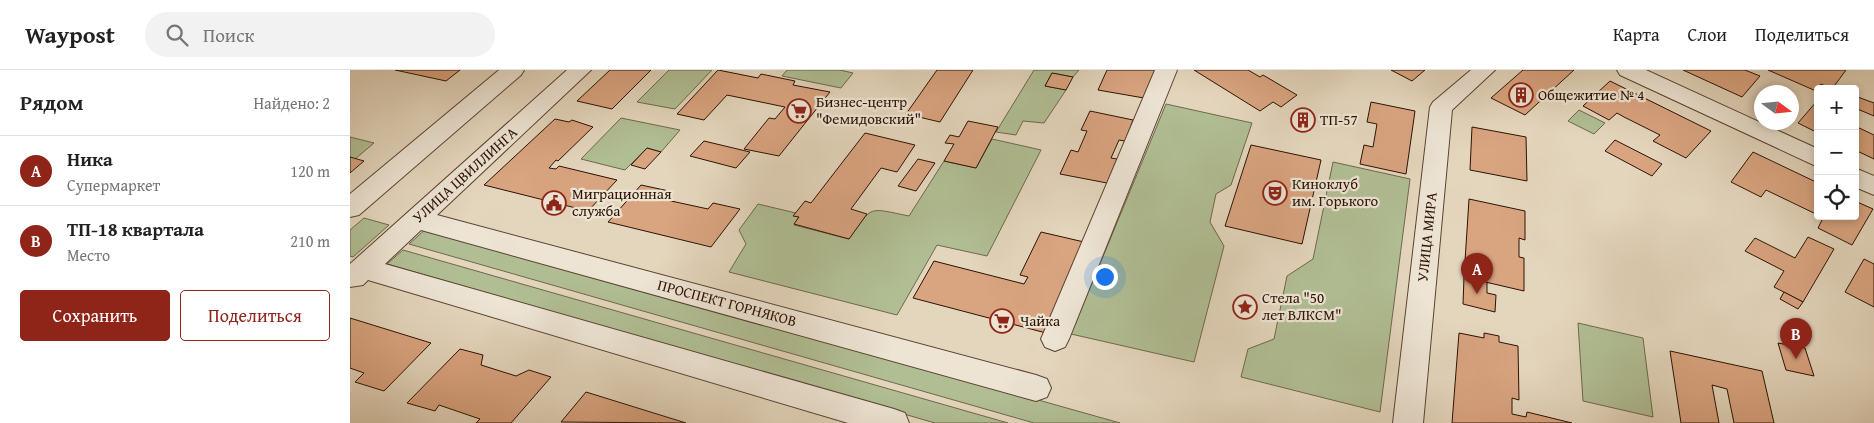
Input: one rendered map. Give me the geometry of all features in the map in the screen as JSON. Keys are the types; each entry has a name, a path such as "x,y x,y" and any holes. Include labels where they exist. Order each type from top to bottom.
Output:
{"street":[{"path":"350,208 513,70"},
{"name":"УЛИЦА ЦВИЛЛИНГА","path":"357,273 580,70"},
{"path":"1055,339 1166,70"},
{"name":"УЛИЦА МИРА","path":"1408,423 1441,107 1484,70"},
{"path":"1628,70 1814,157"},
{"path":"1859,179 1874,186"},
{"name":"ПРОСПЕКТ ГОРНЯКОВ","path":"417,219 1036,388"},
{"path":"357,273 894,423"}],"green space":[{"path":"669,70 712,70 675,109 637,102"},
{"path":"787,70 840,70 853,73 841,88 782,76"},
{"path":"1034,70 1079,70 1073,77 1052,73 1045,86 1066,90 1044,123 1023,121 1016,135 996,132"},
{"path":"1166,104 1252,123 1231,185 1216,194 1210,222 1224,246 1194,362 1071,334"},
{"path":"1579,110 1605,123 1594,134 1568,121"},
{"path":"621,118 680,130 661,152 647,148 625,170 581,159"},
{"path":"350,137 374,143 355,159 350,157"},
{"path":"992,139 1041,150 987,256 937,245 897,315 729,272 746,244 739,230 758,204 796,213 794,216 799,217 794,225 849,239 868,214 873,211 886,211 909,216 944,161 976,168"},
{"path":"1333,162 1410,179 1380,412 1241,377 1248,349 1274,339 1287,276 1313,259"},
{"path":"364,218 389,225 353,257 350,256 350,230"},
{"path":"427,228 1120,423 1034,423 409,244"},
{"path":"403,250 1008,423 935,423 387,264"},
{"path":"1578,323 1643,338 1653,417 1583,401"}],"building":[{"path":"395,70 460,70 446,81"},
{"path":"610,70 651,70 612,109 577,101"},
{"name":"Бизнес-центр \"Фемидовский\"","path":"718,70 758,78 761,74 795,81 793,85 830,92 779,156 744,149 769,118 775,119 785,107 727,95 704,120 677,114"},
{"path":"937,70 973,70 940,122 906,114"},
{"path":"1107,70 1155,70 1144,98 1098,90"},
{"path":"1194,70 1248,70 1260,77 1263,75 1297,95 1281,107 1273,102 1260,111"},
{"path":"1391,70 1425,70 1412,81"},
{"name":"Общежитие № 4","path":"1523,70 1574,70 1525,115 1491,98"},
{"path":"1683,70 1745,70 1760,76 1742,97"},
{"path":"1768,70 1846,70 1835,85 1814,85 1814,90"},
{"path":"1052,73 1073,77 1066,90 1045,86"},
{"path":"1610,81 1711,131 1686,158 1653,141 1660,135 1617,113 1609,120 1583,106"},
{"path":"1859,97 1874,103 1874,116 1859,110"},
{"path":"1371,102 1415,111 1406,174 1360,164 1364,145 1373,147 1377,124 1367,122"},
{"path":"1814,104 1814,131 1799,122"},
{"path":"1090,111 1133,120 1125,141 1119,140 1111,158 1117,159 1107,183 1060,174 1071,150 1078,152 1087,131 1081,130"},
{"name":"ТП-57","path":"1303,113 1314,121 1304,128 1292,120"},
{"path":"555,119 569,122 572,120 593,127 549,168 556,169 559,166 617,180 588,211 484,185"},
{"path":"968,121 998,127 976,168 944,161 954,144 945,143 950,135 959,137"},
{"path":"1472,127 1526,137 1527,181 1470,170"},
{"path":"1859,128 1874,135 1874,159 1859,152"},
{"path":"865,133 915,145 897,172 881,168 851,209 867,214 849,239 794,224 799,217 793,216 805,201 811,203"},
{"path":"1615,140 1662,164 1652,176 1605,151"},
{"path":"704,141 750,152 736,168 690,156"},
{"name":"Киноклуб им. Горького","path":"1251,145 1321,160 1302,244 1225,226"},
{"path":"647,148 661,152 645,169 631,165"},
{"path":"1753,152 1814,181 1814,213 1766,190 1761,197 1731,182"},
{"path":"350,157 364,161 350,173"},
{"path":"918,159 935,163 916,191 898,186"},
{"path":"641,185 669,191 662,199 708,209 713,203 740,209 711,247 608,222"},
{"path":"1469,199 1525,211 1525,240 1519,238 1519,257 1524,258 1524,291 1464,277"},
{"path":"1859,203 1873,209 1852,245 1818,228 1822,220 1859,220"},
{"path":"1041,232 1084,242 1046,333 913,298 934,261 1024,284 1028,277 1020,275"},
{"path":"1808,237 1834,249 1803,302 1774,287 1784,271 1745,251 1755,238 1795,258"},
{"path":"1864,259 1874,264 1874,307 1845,292"},
{"path":"1464,277 1487,282 1487,293 1496,295 1495,312 1463,304"},
{"path":"1784,292 1803,302 1798,309 1780,299"},
{"path":"350,318 431,343 384,391 355,382 364,373 350,368"},
{"path":"1459,333 1484,338 1484,333 1499,336 1499,342 1518,346 1519,400 1512,398 1512,414 1526,417 1527,412 1572,423 1452,423"},
{"path":"1778,343 1805,348 1814,376 1786,370"},
{"path":"460,349 483,355 481,365 516,376 529,370 551,377 511,423 476,423 480,419 439,405 435,411 407,403"},
{"path":"1670,351 1762,371 1774,423 1734,423 1727,389 1712,385 1719,423 1681,423"},
{"path":"586,392 686,423 561,422"}],"place":[{"name":"Общежитие № 4","path":"1521,95"},
{"name":"Бизнес-центр \"Фемидовский\"","path":"799,111"},
{"name":"ТП-57","path":"1303,120"},
{"name":"Киноклуб им. Горького","path":"1275,193"},
{"name":"Миграционная служба","path":"554,203"},
{"name":"Ника","path":"1477,294"},
{"name":"Стела \"50 лет ВЛКСМ\"","path":"1245,307"},
{"name":"Чайка","path":"1002,321"},
{"name":"ТП-18 квартала","path":"1796,359"}]}
